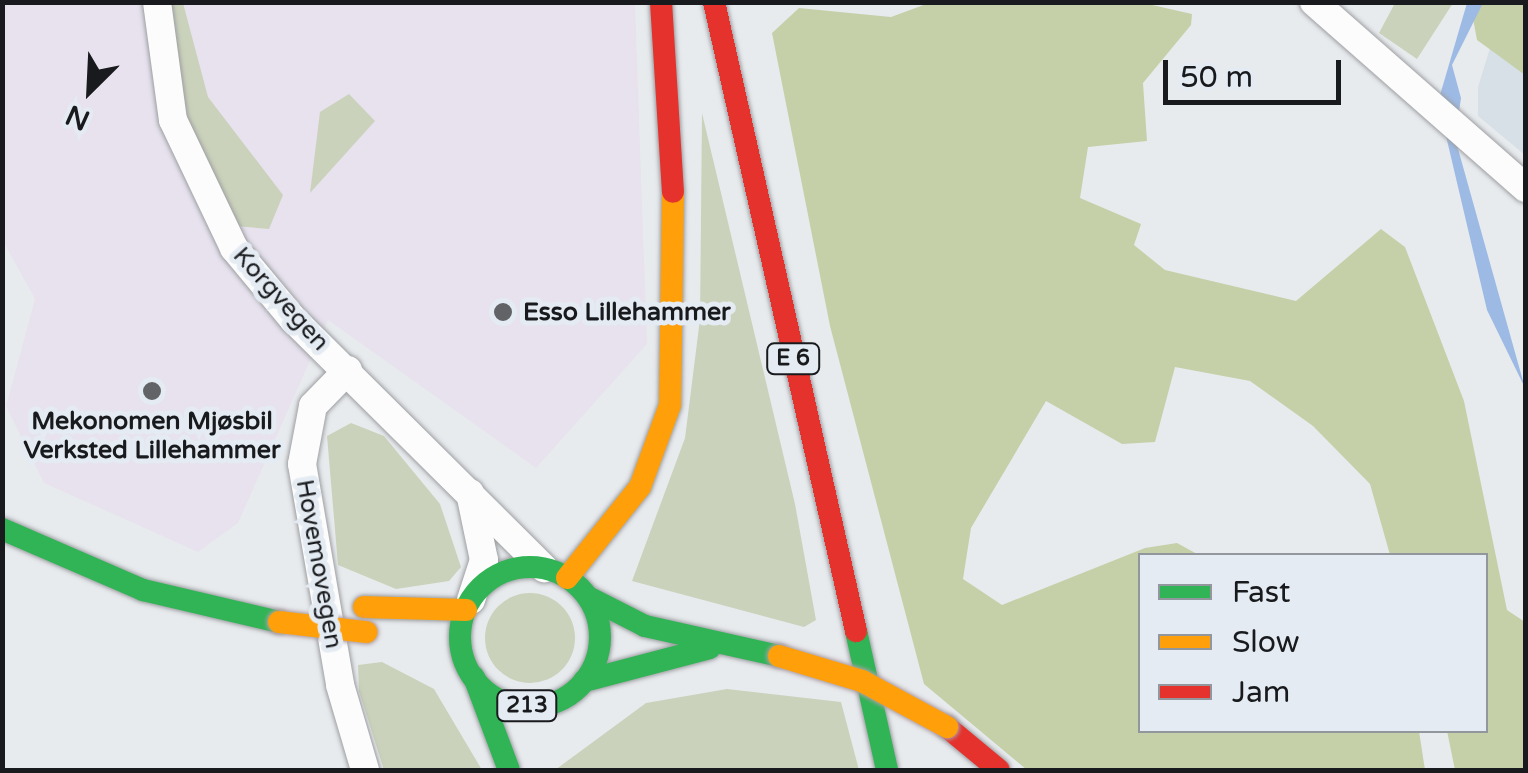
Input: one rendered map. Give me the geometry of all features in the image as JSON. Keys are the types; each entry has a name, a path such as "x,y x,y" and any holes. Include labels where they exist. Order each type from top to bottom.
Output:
{"main road":[{"path":"556,573 640,487 670,405 678,276 661,2"},
{"name":"E 6","path":"714,2 886,770"},
{"path":"2,505 114,557 277,596 364,607 469,605 503,573 556,573 588,598 645,626 720,646 779,656 862,680 948,727 999,770"},
{"path":"2,529 143,590 278,622 376,634"},
{"name":"213","path":"469,605 463,653 474,677 521,706 549,704 584,681 600,633 588,598"},
{"path":"437,645 463,653"},
{"path":"584,681 720,646"},
{"path":"474,677 509,770"},
{"path":"873,715 906,770"}],"street":[{"name":"Korgvegen","path":"156,2 173,120 210,211 247,267 470,493 556,573"},
{"path":"1314,2 1526,188"},
{"name":"Hovemovegen","path":"348,370 313,406 302,464 340,685 365,770"},
{"path":"469,605 484,560 470,493"}],"shaded area":[{"path":"2,3 635,3 647,344 536,468 328,320 238,523 198,552 44,483 6,406 35,299 3,241"},
{"path":"1525,3 1525,155 1478,116 1478,87 1494,35"}],"green space":[{"path":"1139,2 1192,14 1191,25 1143,83 1147,141 1088,147 1080,198 1141,224 1134,245 1165,270 1296,301 1381,229 1405,247 1464,401 1507,610 1525,622 1525,770 1455,770 1447,733 1488,733 1488,553 1389,553 1370,484 1313,426 1250,381 1175,367 1155,442 1122,444 1046,401 971,528 963,579 1002,605 1145,548 1177,543 1195,553 1138,553 1138,733 1419,733 1425,770 1027,770 924,684 830,326 772,33 799,8 891,17 929,3"},
{"path":"166,3 183,3 208,97 283,195 269,229 235,226 183,116"},
{"path":"1395,3 1453,3 1417,59 1379,33"},
{"path":"1470,3 1525,3 1525,75 1477,40"},
{"path":"349,94 375,121 310,193 320,112"},
{"path":"702,113 795,504 816,620 804,627 632,581 685,438 700,319"},
{"path":"351,423 384,436 440,504 461,567 449,581 396,589 338,565 327,436"},
{"path":"530,593 547,596 562,606 572,621 572,655 562,670 547,680 530,683 513,680 498,670 488,655 485,638 488,621 498,606 513,596"},
{"path":"382,662 434,689 482,770 384,770 359,691 358,665"},
{"path":"727,689 841,702 859,770 555,770 646,703"}],"water":[{"path":"1467,3 1483,3 1452,65 1461,98 1455,138 1525,388 1487,310 1438,102"}],"traffic: fast":[{"path":"2,529 143,590 279,622"},
{"path":"530,567 557,573 579,588 594,610 600,637 594,664 579,686 557,701 530,707 503,701 481,686 466,664 460,637 466,610 481,588 503,573 530,567"},
{"path":"588,597 645,626 779,656"},
{"path":"856,631 887,770"},
{"path":"584,681 710,648"},
{"path":"474,677 509,770"}],"traffic: slow":[{"path":"567,578 640,487 670,405 673,192"},
{"path":"364,607 466,610"},
{"path":"279,622 366,632"},
{"path":"779,656 862,681 947,727"}],"traffic: jam":[{"path":"661,2 673,192"},
{"path":"714,2 856,631"},
{"path":"947,727 999,770"}],"place":[{"name":"Esso Lillehammer","path":"503,312"},
{"name":"Mekonomen Mjøsbil Verksted Lillehammer","path":"152,391"}]}
